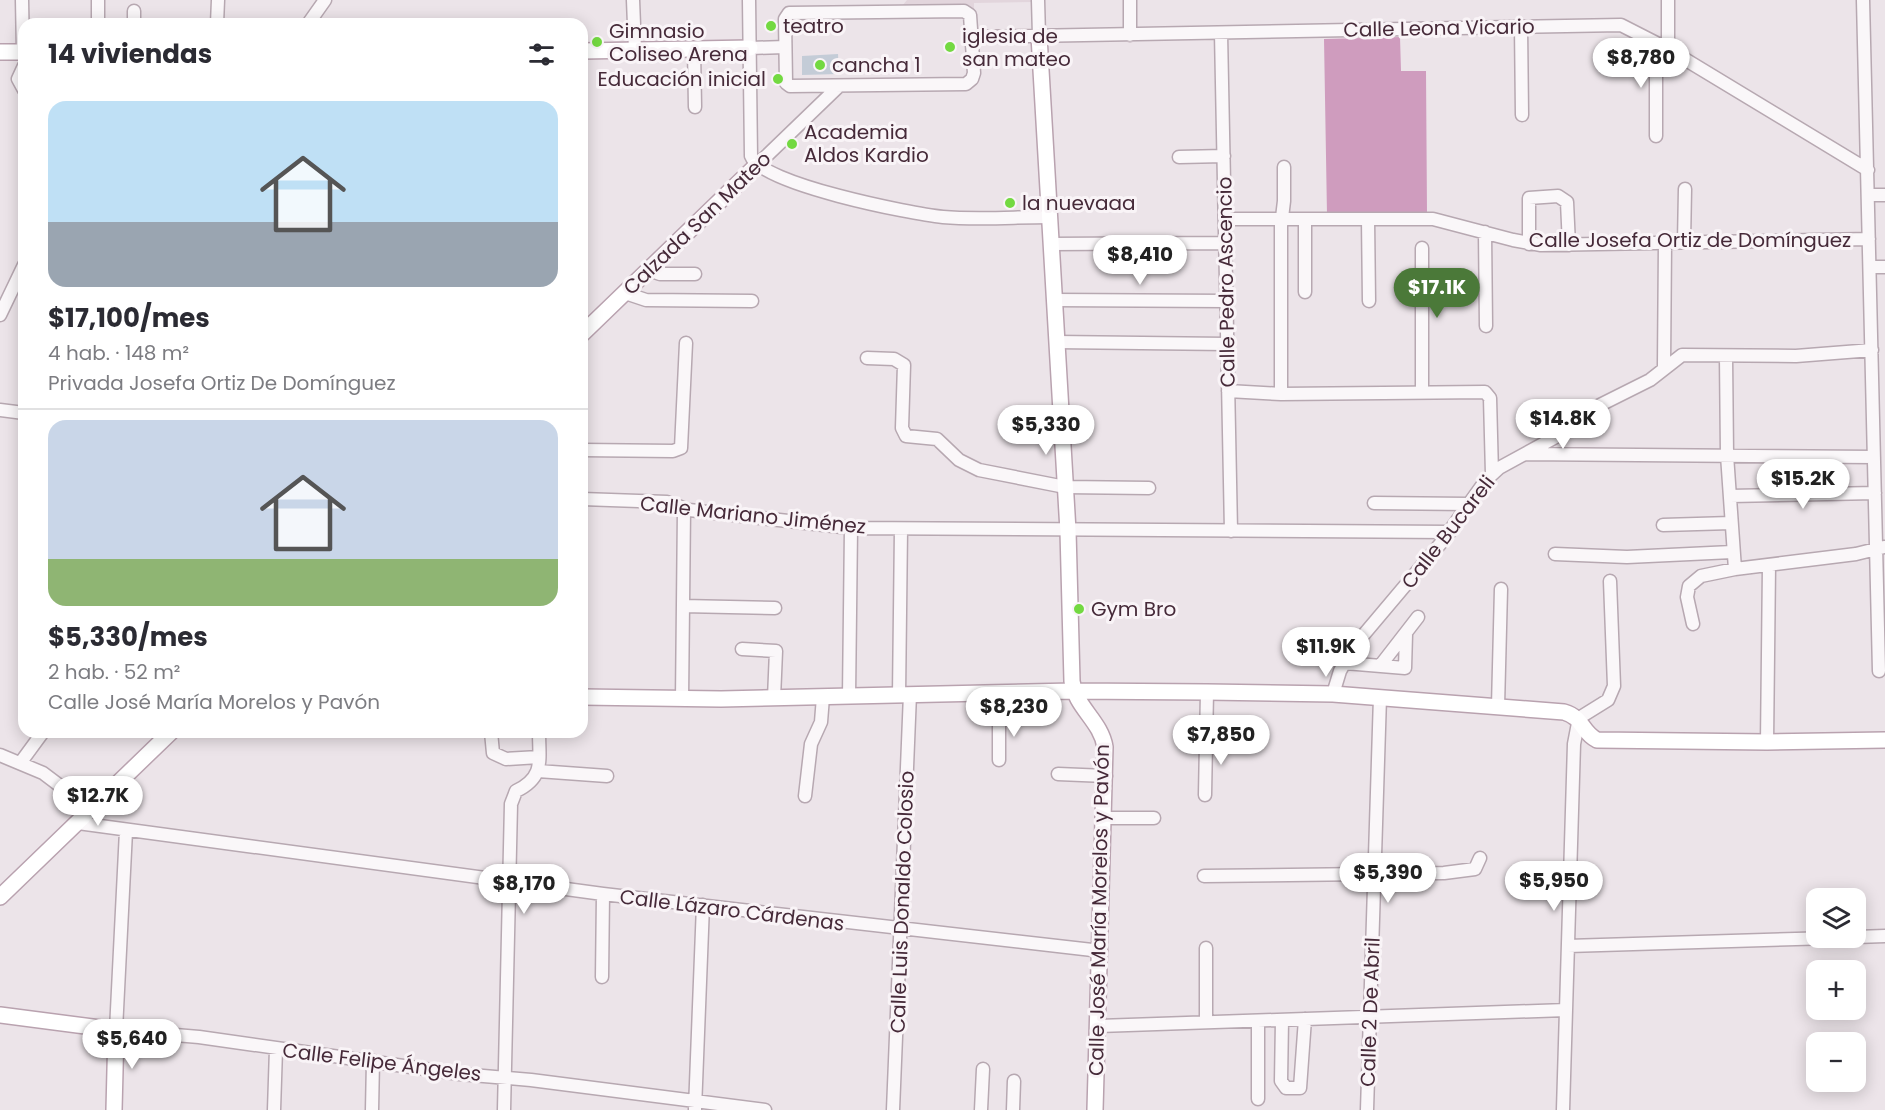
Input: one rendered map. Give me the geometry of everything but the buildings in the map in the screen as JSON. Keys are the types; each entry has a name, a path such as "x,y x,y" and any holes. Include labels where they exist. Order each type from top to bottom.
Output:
{"main road":[{"name":"Calle José María Morelos y Pavón","path":"1039,36 1068,531 1074,691 1104,739 1106,776 1095,1110"},
{"path":"588,51 750,48"},
{"path":"0,52 18,55"},
{"name":"Calzada San Mateo","path":"588,328 756,166"},
{"path":"588,697 682,699 905,694 998,697 1074,691 1333,694 1564,711 1579,718 1591,737 1597,740 1767,742 1885,740"},
{"path":"0,897 165,738"},
{"name":"Calle Felipe Ángeles","path":"0,1015 116,1030"},
{"path":"114,1110 116,1030"}],"street":[{"path":"22,0 23,18"},
{"path":"98,0 98,18"},
{"path":"218,0 218,18"},
{"path":"312,18 325,0"},
{"path":"633,0 635,50"},
{"path":"749,0 751,156 756,166 805,186 926,214 953,218 1049,217"},
{"path":"880,12 891,0"},
{"name":"Calle José María Morelos y Pavón","path":"1038,0 1039,36"},
{"path":"1130,0 1130,35"},
{"path":"1668,0 1668,50"},
{"path":"1863,0 1872,350 1879,395 1874,457 1881,548 1879,670"},
{"path":"851,6 880,12 966,11 970,15 972,37 974,73 972,80 966,84 838,87 788,85 785,19 789,13 851,6"},
{"path":"134,11 134,18"},
{"name":"Calle Leona Vicario","path":"972,37 1620,25 1656,42 1868,170"},
{"path":"1521,26 1521,115"},
{"name":"Calle Pedro Ascencio","path":"1221,33 1231,531"},
{"path":"1656,42 1656,135"},
{"path":"750,48 785,47"},
{"path":"694,49 695,107"},
{"name":"Calzada San Mateo","path":"756,166 838,87"},
{"path":"1179,157 1224,156"},
{"path":"1281,394 1281,220 1284,201 1284,167"},
{"path":"1684,189 1684,242"},
{"path":"1869,195 1885,195"},
{"path":"1529,244 1529,198 1558,196 1567,202 1569,245"},
{"name":"Calle Josefa Ortiz de Domínguez","path":"1225,219 1433,219 1529,244 1869,239"},
{"path":"1368,219 1368,301"},
{"path":"1305,220 1305,292"},
{"path":"1485,232 1486,326"},
{"path":"1051,244 1225,243"},
{"path":"1664,366 1665,243"},
{"path":"1422,248 1422,391"},
{"path":"1870,267 1885,267"},
{"path":"649,270 660,274 695,274"},
{"path":"0,315 18,278"},
{"path":"625,293 646,300 752,301"},
{"path":"1054,300 1226,301"},
{"path":"1056,342 1227,344"},
{"path":"588,450 674,451 681,448 686,343"},
{"name":"Calle Bucareli","path":"1333,694 1355,645 1450,532 1468,504 1492,474 1563,433 1596,406 1650,380 1664,366 1682,355 1726,357 1826,355 1872,350"},
{"path":"1726,357 1727,455 1732,552 1736,568"},
{"path":"867,358 894,359 904,365 902,428 906,436 937,439 959,460 979,470 1065,487 1149,488"},
{"path":"1228,391 1281,394 1482,391 1488,393 1490,398 1492,474"},
{"path":"0,410 18,412"},
{"path":"1524,454 1874,457"},
{"path":"1730,496 1875,493"},
{"name":"Calle Mariano Jiménez","path":"588,499 667,502 684,509 851,528 1450,532"},
{"path":"1374,503 1468,504"},
{"path":"682,699 684,509"},
{"path":"1663,525 1731,523"},
{"path":"849,696 851,528"},
{"name":"Calle Luis Donaldo Colosio","path":"893,1110 901,930 905,694 901,529"},
{"path":"1693,624 1687,597 1689,586 1701,576 1736,568 1769,566 1881,548"},
{"path":"1555,554 1627,557 1732,552"},
{"path":"1767,742 1769,566"},
{"path":"1563,1110 1574,744 1579,718 1608,700 1614,686 1610,581"},
{"path":"1498,706 1501,589"},
{"path":"682,606 775,608"},
{"path":"1380,666 1418,617"},
{"path":"1345,663 1406,666 1406,634"},
{"path":"742,649 776,651 774,698"},
{"path":"1205,795 1208,692"},
{"path":"805,796 811,744 821,722 823,697"},
{"name":"Calle 2 De Abril","path":"1367,1110 1380,698"},
{"path":"999,717 999,760"},
{"path":"21,762 39,738"},
{"path":"492,738 493,753 501,759 539,757"},
{"path":"504,1110 513,796 516,791 535,779 538,771 539,738"},
{"path":"0,755 43,773 92,810"},
{"path":"538,771 606,776"},
{"path":"1058,774 1106,776"},
{"path":"1105,818 1154,818"},
{"name":"Calle Lázaro Cárdenas","path":"78,823 603,894 901,930 1101,951"},
{"path":"116,1030 126,831"},
{"path":"1204,876 1467,871 1475,869 1480,858"},
{"path":"602,977 603,894"},
{"path":"695,1106 703,905"},
{"path":"1866,937 1885,936"},
{"path":"1568,946 1806,939"},
{"path":"1206,948 1206,1022"},
{"path":"1099,1026 1566,1010"},
{"path":"1282,1020 1281,1081 1286,1088 1300,1088 1305,1019"},
{"path":"1258,1021 1258,1099"},
{"name":"Calle Felipe Ángeles","path":"116,1030 210,1039 695,1106 765,1110"},
{"path":"274,1110 276,1049"},
{"path":"372,1110 373,1061"},
{"path":"981,1110 983,1069"},
{"path":"1013,1110 1014,1081"}],"shaded area":[{"path":"907,0 1033,0 1033,2 974,3 974,11 902,6"},
{"path":"1400,37 1401,71 1426,71 1427,213 1327,215 1324,39"},
{"name":"cancha 1","path":"838,54 839,74 802,75 802,56"}],"tunnel":[{"path":"999,701 999,717"}],"place":[{"name":"teatro","path":"771,26"},
{"name":"Gimnasio Coliseo Arena","path":"597,42"},
{"name":"iglesia de san mateo","path":"950,47"},
{"name":"cancha 1","path":"820,65"},
{"name":"Educación inicial","path":"778,79"},
{"name":"Academia Aldos Kardio","path":"792,144"},
{"name":"la nuevaaa","path":"1010,203"},
{"name":"Gym Bro","path":"1079,609"}]}
